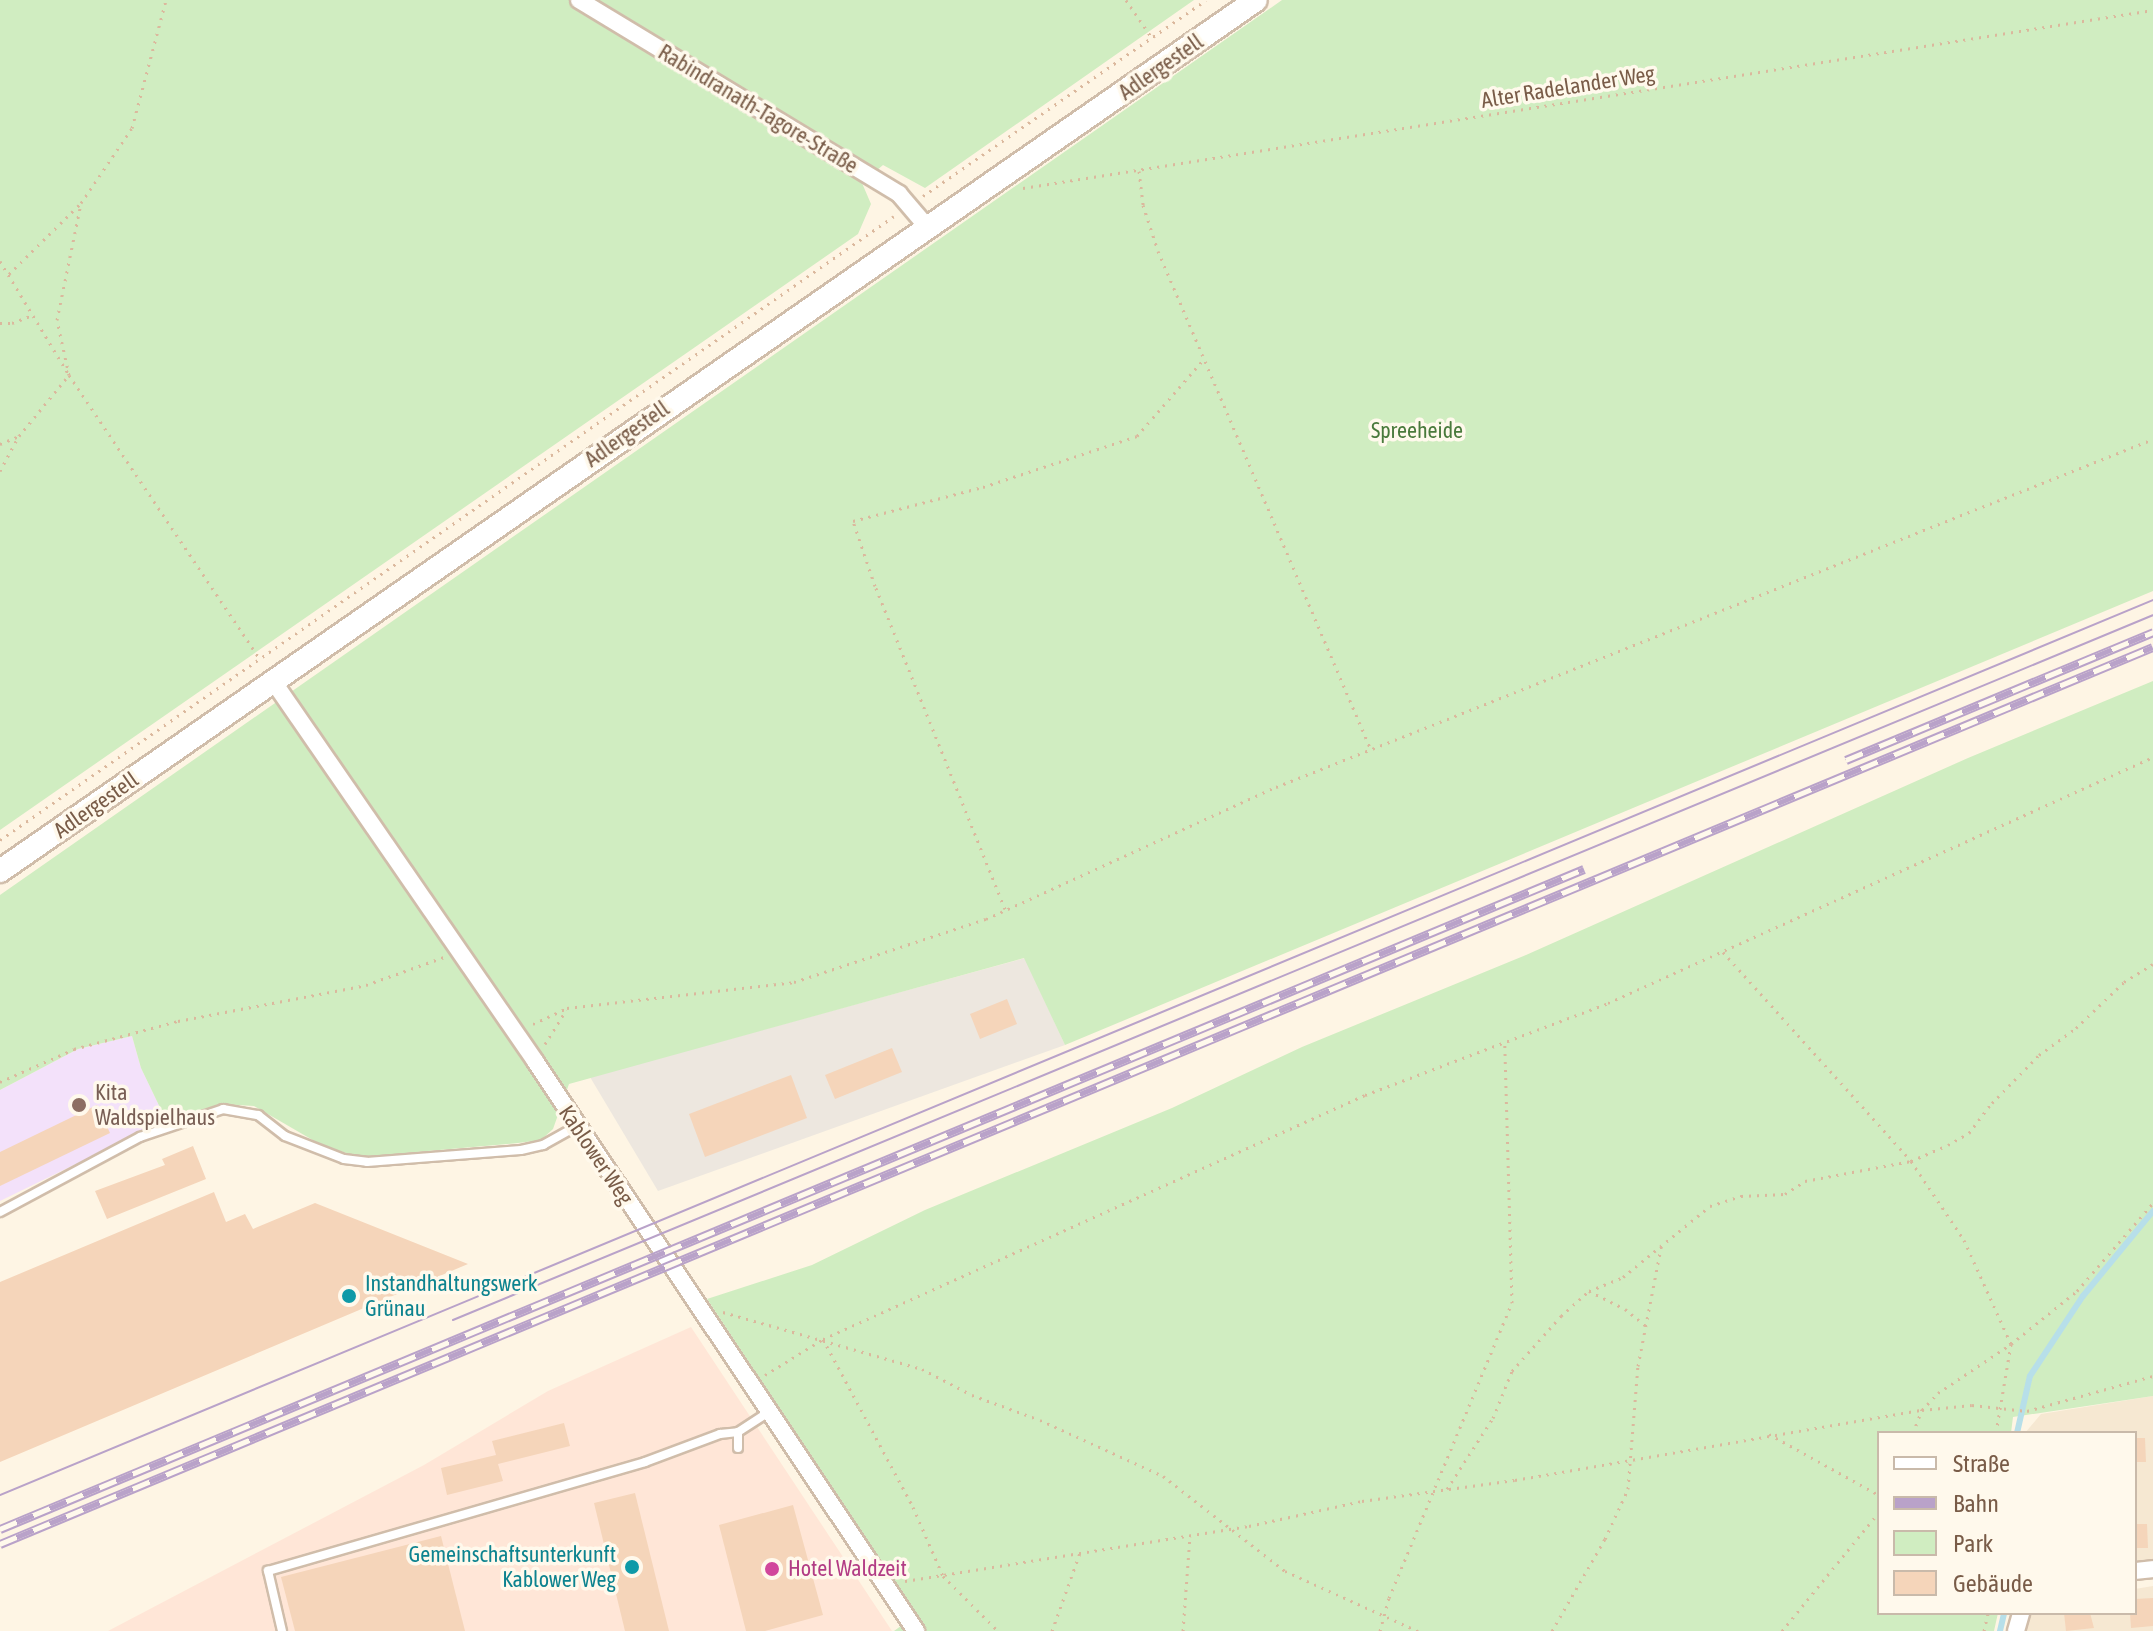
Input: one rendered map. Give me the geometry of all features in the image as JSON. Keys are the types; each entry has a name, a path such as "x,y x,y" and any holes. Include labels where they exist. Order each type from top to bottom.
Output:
{"main road":[{"name":"Adlergestell","path":"0,871 1256,0"}],"street":[{"name":"Rabindranath-Tagore-Straße","path":"579,0 899,194 928,228"},
{"name":"Kablower Weg","path":"273,681 535,1061 916,1631"}],"lane":[{"path":"0,1212 140,1137 223,1109 258,1115 285,1136 344,1159 367,1162 521,1150 543,1145 577,1126"},
{"path":"282,1631 268,1571 645,1462 720,1434 738,1432 769,1412"},
{"path":"738,1432 738,1448"}],"path":[{"path":"9,274 81,203 132,128 166,0"},
{"path":"1126,0 1152,38"},
{"path":"0,840 1206,0"},
{"name":"Alter Radelander Weg","path":"987,188 1029,188 2153,10"},
{"path":"1139,171 1143,205 1158,251 1371,750"},
{"path":"69,375 57,320 81,203"},
{"path":"0,261 69,375 261,660"},
{"path":"0,323 12,323 33,315"},
{"path":"1005,911 875,586 853,521 983,487 1137,436 1204,359"},
{"path":"0,471 19,436 69,375"},
{"path":"0,444 19,436"},
{"path":"515,1033 567,1008 794,982 1005,911 1276,787 2153,439"},
{"path":"751,1383 823,1339 1365,1095 1505,1044 1723,952 2153,757"},
{"path":"0,1082 74,1049 178,1021 366,985 459,952"},
{"path":"1723,952 1911,1161 1964,1240 2011,1344 1996,1431"},
{"path":"1447,1490 1493,1418 1512,1371 1561,1316 1589,1291 1623,1277 1710,1206 1741,1196 1785,1194 1805,1181 1911,1161 1969,1133 1992,1103 2039,1055 2076,1028 2124,982 2153,964"},
{"path":"535,1061 567,1008"},
{"path":"1380,1631 1389,1598 1437,1491 1512,1303 1505,1044"},
{"path":"1914,1431 1922,1410 1938,1393 2011,1344 2077,1291 2153,1203"},
{"path":"1552,1631 1605,1539 1628,1489 1645,1325 1662,1243"},
{"path":"1589,1291 1625,1309 1645,1325"},
{"path":"705,1315 726,1312 922,1369 972,1395 1040,1420 1163,1476 1285,1571 1418,1631"},
{"path":"823,1339 913,1507 943,1576 998,1631"},
{"path":"887,1589 904,1582 1234,1529 1362,1501 1447,1490 1922,1410 1972,1405 2027,1411 2153,1376"},
{"path":"1769,1434 1877,1494"},
{"path":"1782,1631 1877,1514"},
{"path":"1183,1631 1190,1536"},
{"path":"1052,1631 1080,1553"}],"shaded area":[{"path":"1025,958 1065,1045 658,1191 590,1077"},
{"name":"Kita Waldspielhaus","path":"132,1036 141,1068 166,1120 0,1201 0,1090 78,1049"},
{"path":"691,1327 892,1631 108,1631 424,1465 548,1391"},
{"path":"2153,1396 2153,1560 2137,1562 2137,1431 2027,1431 2041,1414"},
{"path":"2153,1586 2153,1631 2023,1631 2028,1615 2137,1615 2137,1589"}],"green space":[{"path":"0,0 1194,0 925,188 883,165 862,183 871,204 858,234 0,830"},
{"name":"Spreeheide","path":"1282,0 2153,0 2153,591 1065,1045 1024,958 569,1084 553,1129 541,1140 518,1143 360,1157 323,1146 254,1106 221,1104 166,1120 141,1068 132,1036 78,1049 0,1090 0,895"},
{"path":"2153,681 2153,1396 2013,1417 2011,1431 1877,1431 1877,1615 1998,1615 1994,1631 894,1631 916,1615 707,1299 812,1265 925,1210 1172,1108 1302,1047 1526,955 1968,758"}],"building":[{"path":"1007,999 1017,1024 980,1039 970,1014"},
{"path":"892,1048 902,1072 835,1099 825,1075"},
{"path":"791,1075 807,1118 705,1157 689,1114"},
{"path":"97,1105 110,1133 0,1186 0,1152"},
{"path":"193,1146 206,1179 107,1219 95,1191 165,1165 162,1159"},
{"path":"214,1192 226,1222 245,1214 253,1229 315,1203 468,1264 0,1462 0,1282"},
{"path":"564,1423 570,1446 498,1464 503,1481 447,1495 441,1468 496,1455 492,1441"},
{"path":"2137,1438 2145,1438 2146,1462 2137,1462"},
{"name":"Gemeinschaftsunterkunft Kablower Weg","path":"635,1493 669,1631 625,1631 594,1503"},
{"path":"793,1505 823,1615 765,1631 746,1631 719,1525"},
{"path":"2137,1524 2147,1524 2148,1548 2137,1548"},
{"path":"441,1536 465,1631 295,1631 281,1577"},
{"path":"2153,1598 2153,1626 2131,1628 2130,1615 2137,1615 2137,1599"},
{"path":"2064,1615 2091,1615 2094,1628 2066,1631"}],"waterway":[{"path":"2017,1431 2030,1376 2083,1296 2153,1211"},
{"path":"2000,1631 2004,1615"}],"tram line":[{"path":"0,1495 2153,600"},
{"path":"453,1320 2153,615"}],"railway":[{"path":"1846,760 2153,632"},
{"path":"0,1544 2153,647"},
{"path":"0,1529 1584,869"}],"place":[{"name":"Kita Waldspielhaus","path":"79,1105"},
{"name":"Instandhaltungswerk Grünau","path":"349,1296"},
{"name":"Gemeinschaftsunterkunft Kablower Weg","path":"632,1567"},
{"name":"Hotel Waldzeit","path":"772,1569"}]}
